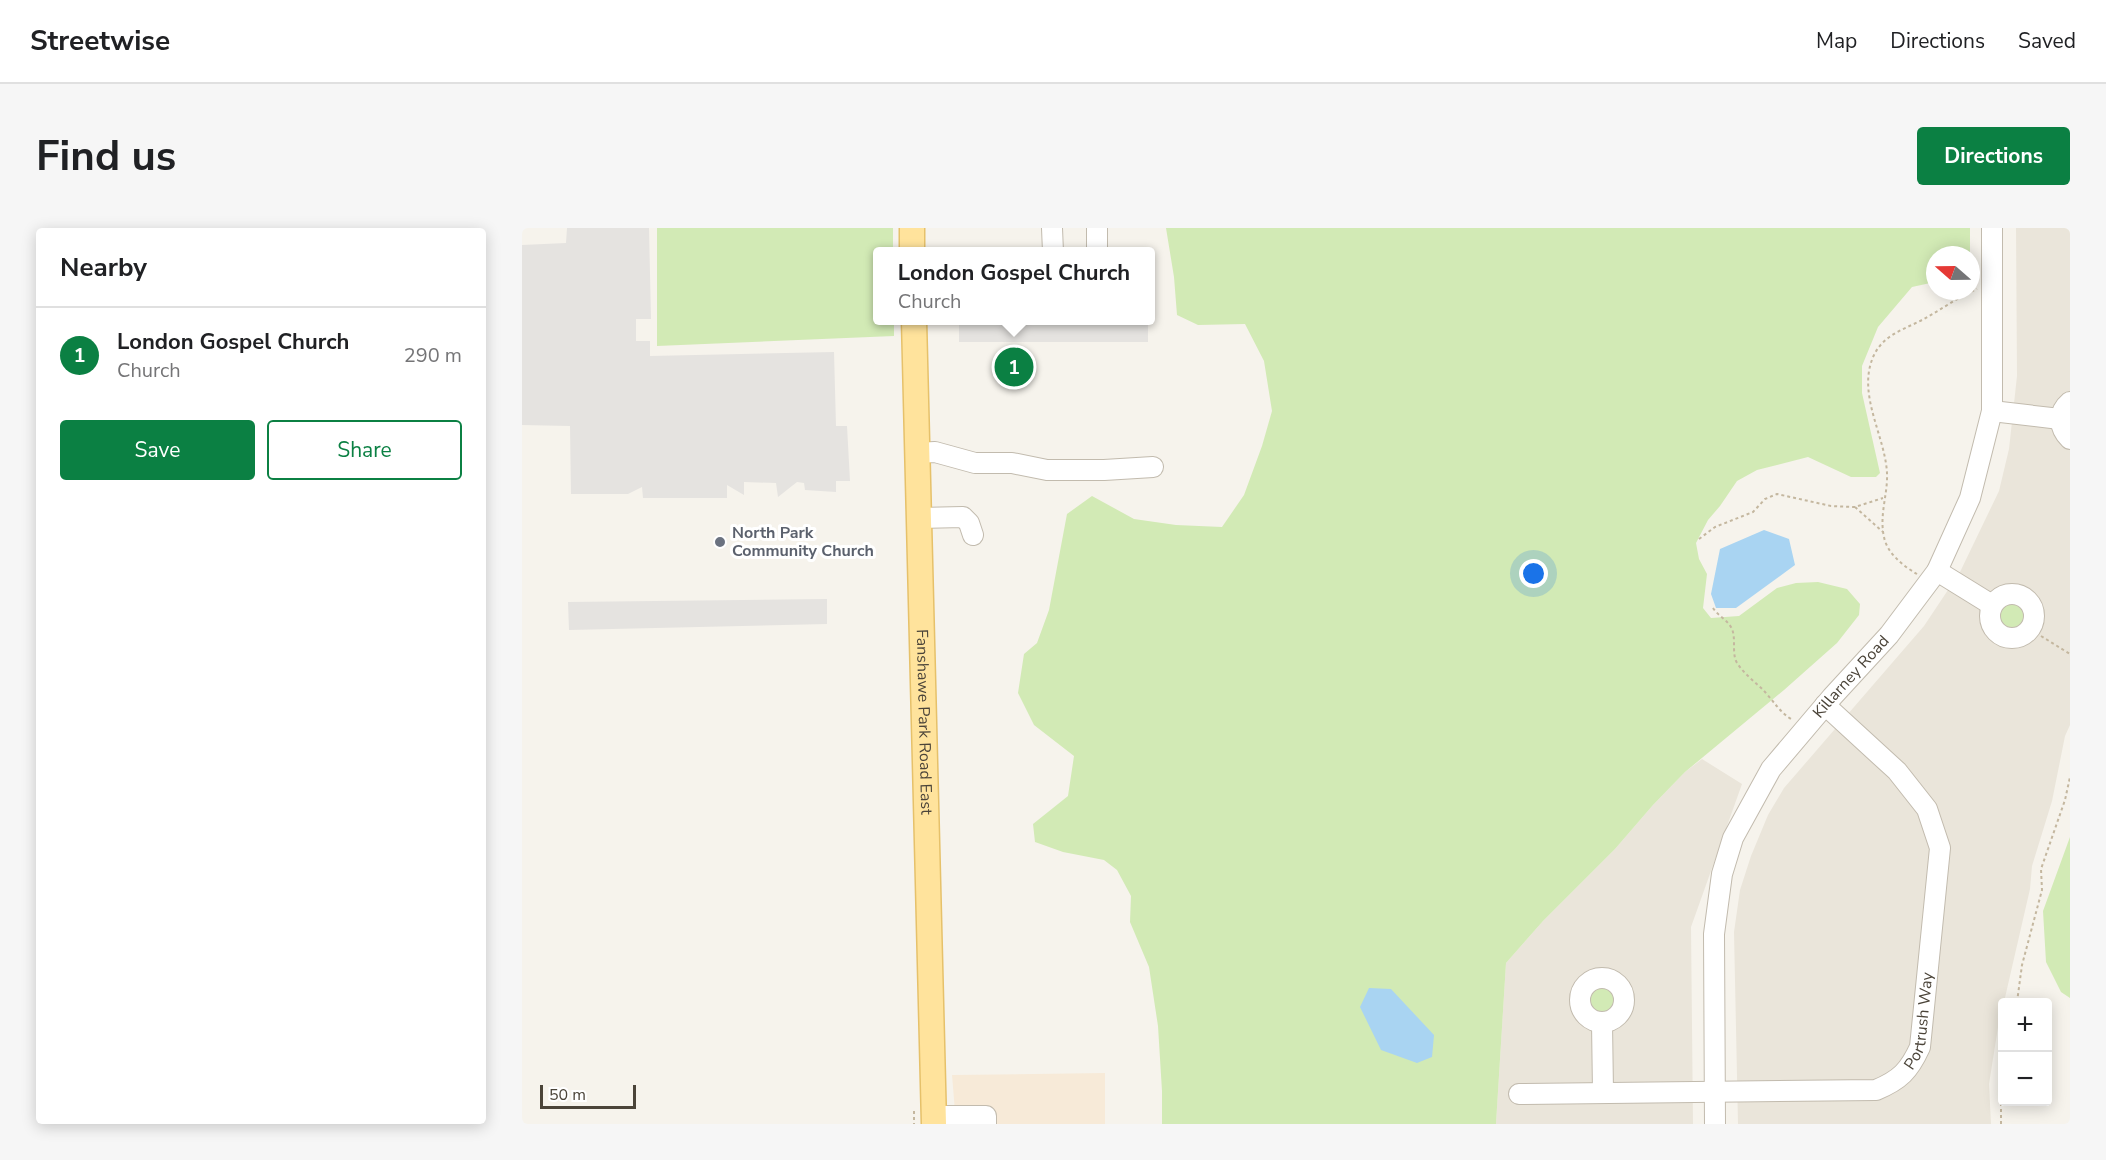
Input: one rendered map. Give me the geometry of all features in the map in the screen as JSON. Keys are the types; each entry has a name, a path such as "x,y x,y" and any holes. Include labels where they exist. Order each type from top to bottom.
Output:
{"main road":[{"path":"912,228 912,247"},
{"name":"Fanshawe Park Road East","path":"914,325 933,1120"}],"street":[{"path":"1053,228 1053,247"},
{"path":"1097,228 1097,247"},
{"name":"Killarney Road","path":"1715,1124 1714,934 1722,874 1733,838 1771,770 1825,705 1889,635 1937,571 1970,498 1992,411 1992,228"},
{"path":"1992,411 2065,410 2064,433 2070,439"},
{"path":"917,453 935,452 975,463 1012,463 1047,470 1153,467"},
{"path":"919,519 963,517 969,523 973,535"},
{"path":"1937,571 1992,605"},
{"name":"Portrush Way","path":"1519,1094 1876,1090 1893,1083 1904,1074 1920,1047 1940,848 1927,809 1897,771 1825,705"},
{"path":"1602,1023 1603,1092"},
{"path":"933,1120 986,1116 986,1124"}],"path":[{"path":"1917,573 1906,568 1892,554 1884,538 1887,471 1870,392 1869,374 1874,355 1888,338 1901,329 1926,318 1977,289 1992,289"},
{"path":"1699,539 1715,526 1753,512 1765,499 1777,494 1832,506 1855,507 1884,498"},
{"path":"1855,507 1883,532"},
{"path":"1713,608 1733,632 1736,660 1744,672 1784,714 1794,721"},
{"path":"2041,636 2070,654"},
{"path":"2018,998 2022,965 2042,890 2042,869 2065,800 2070,777"},
{"path":"2001,1106 2001,1124"}],"shaded area":[{"path":"567,228 649,228 651,319 636,319 636,341 650,341 650,356 834,352 836,426 847,426 850,481 836,481 836,492 805,490 804,483 797,482 778,497 776,483 744,482 744,495 727,485 727,498 643,498 642,487 628,494 571,494 570,426 522,425 522,245 566,243"},
{"path":"2016,228 2070,228 2070,725 2065,736 2052,801 2032,866 2030,889 2005,998 1998,998 1998,1027 1989,1084 1991,1124 1738,1124 1734,932 1740,890 1751,856 1768,815 1784,788 1924,626 1960,572 1999,491 2009,449 2017,376"},
{"path":"959,325 1148,325 1148,342 959,342"},
{"path":"827,599 827,624 569,630 568,602"},
{"path":"1702,759 1742,784 1691,927 1693,1124 1496,1124 1506,963 1543,921 1615,849 1653,805 1685,772"},
{"path":"1105,1073 1105,1124 956,1124 952,1075"}],"green space":[{"path":"657,228 893,228 893,247 873,247 873,325 894,325 894,336 657,346"},
{"path":"1166,228 1970,228 1970,246 1926,246 1926,284 1912,287 1878,327 1862,366 1862,393 1880,473 1876,477 1851,477 1808,457 1757,470 1737,481 1708,520 1696,543 1699,559 1707,574 1703,608 1711,618 1739,616 1777,588 1796,583 1818,582 1847,589 1860,604 1859,615 1837,643 1685,772 1506,963 1496,1124 1162,1124 1158,1026 1149,967 1130,922 1131,896 1117,870 1104,860 1063,852 1035,842 1033,824 1068,796 1074,756 1034,725 1018,693 1024,654 1037,643 1049,610 1067,514 1092,496 1134,519 1176,525 1222,527 1244,495 1272,411 1264,361 1245,324 1198,325 1177,315"},
{"path":"2011,601 2022,605 2026,616 2022,627 2011,631 2000,627 1996,616 2000,605"},
{"path":"2070,837 2070,998 2061,992 2046,962 2043,911"},
{"path":"1602,986 1613,990 1617,1001 1613,1012 1602,1016 1591,1012 1587,1001 1591,990"}],"water":[{"path":"1764,530 1789,539 1795,565 1736,608 1716,608 1711,594 1720,549"},
{"path":"1369,988 1391,989 1434,1035 1432,1057 1417,1063 1381,1050 1360,1007"}],"place":[{"name":"London Gospel Church","path":"1014,367"},
{"name":"North Park Community Church","path":"720,542"}]}
